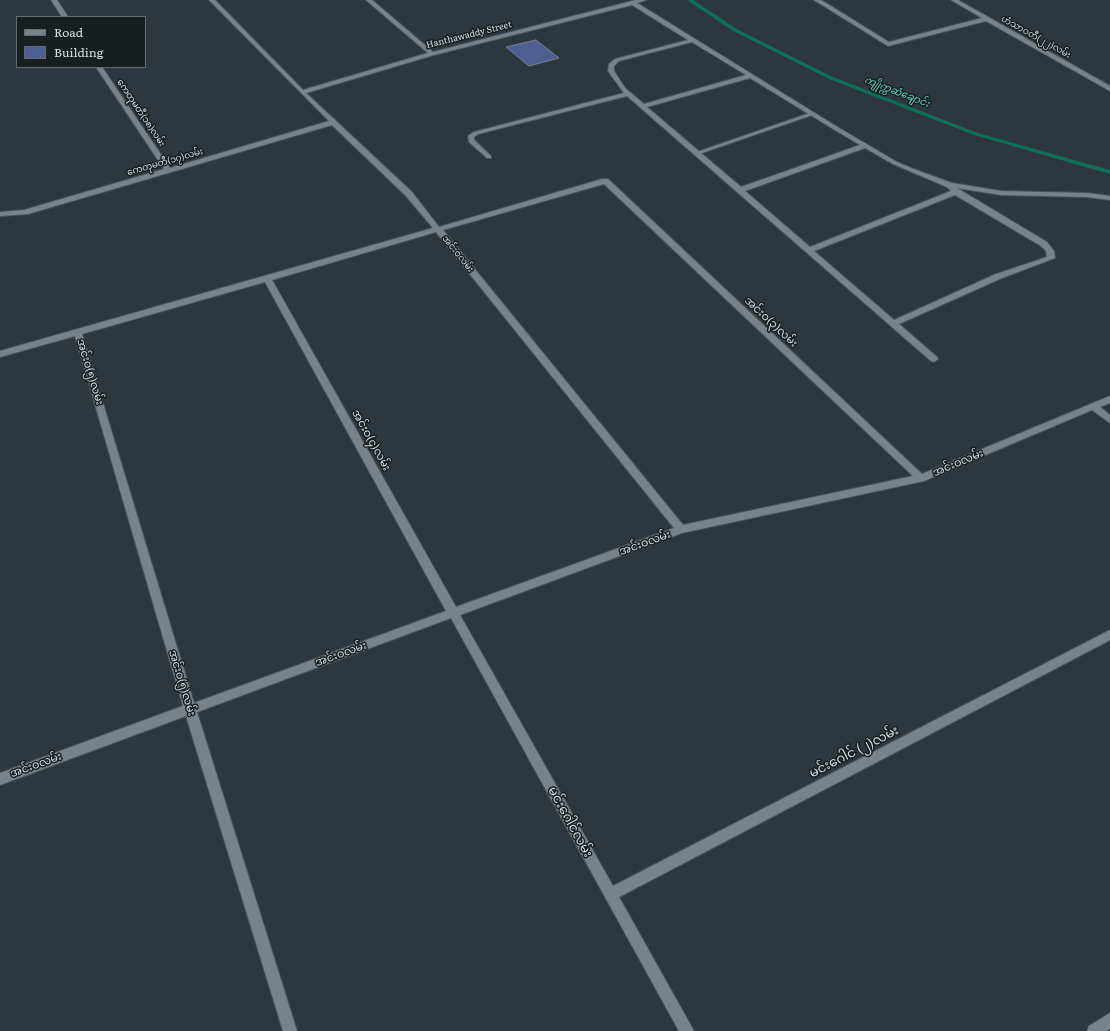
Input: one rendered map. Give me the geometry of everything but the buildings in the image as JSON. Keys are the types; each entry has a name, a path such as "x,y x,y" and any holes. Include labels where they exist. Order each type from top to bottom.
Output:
{"street":[{"path":"54,0 64,16"},
{"name":"အင်းဝလမ်း","path":"212,0 302,92 409,194 681,529"},
{"path":"369,0 432,54"},
{"name":"Hanthawaddy Street","path":"302,92 432,54 643,0"},
{"path":"818,0 888,44 986,19"},
{"name":"ဟံသာဝတီ(၂၂)လမ်း","path":"954,0 1110,89"},
{"path":"633,2 812,114 895,163 950,185 1001,193 1087,195 1110,198"},
{"path":"694,40 617,60 611,66 611,71 628,94 810,250 934,359"},
{"name":"ကေတုမတီ(၁၈)လမ်း","path":"100,68 168,170"},
{"path":"643,106 751,76"},
{"path":"489,157 471,141 471,136 476,133 628,94"},
{"path":"697,153 812,114"},
{"name":"ကေတုမတီ(၁၇)လမ်း","path":"0,214 25,212 334,122"},
{"path":"740,190 865,146"},
{"name":"အင်းဝ(၃)လမ်း","path":"438,230 605,181 922,478"},
{"path":"893,323 999,276 1051,258 1050,251 1044,244 956,192 950,185"},
{"path":"810,250 956,192"},
{"path":"0,354 438,230"},
{"name":"အင်းဝ(၄)လမ်း","path":"267,279 454,613"},
{"name":"အင်းဝ(၅)လမ်း","path":"78,333 190,709 290,1031"},
{"name":"အင်းဝလမ်း","path":"0,779 681,529 922,478 1110,399"},
{"path":"1093,406 1110,420"},
{"name":"မင်းဂေါင်လမ်း","path":"454,613 687,1031"},
{"name":"မင်းဂေါင် (၂)လမ်း","path":"611,894 1110,635"},
{"path":"1094,1031 1110,1020"}],"waterway":[{"name":"ကျိုက္ကဆံချောင်း","path":"690,0 735,30 831,78 976,134 1110,172"}]}
